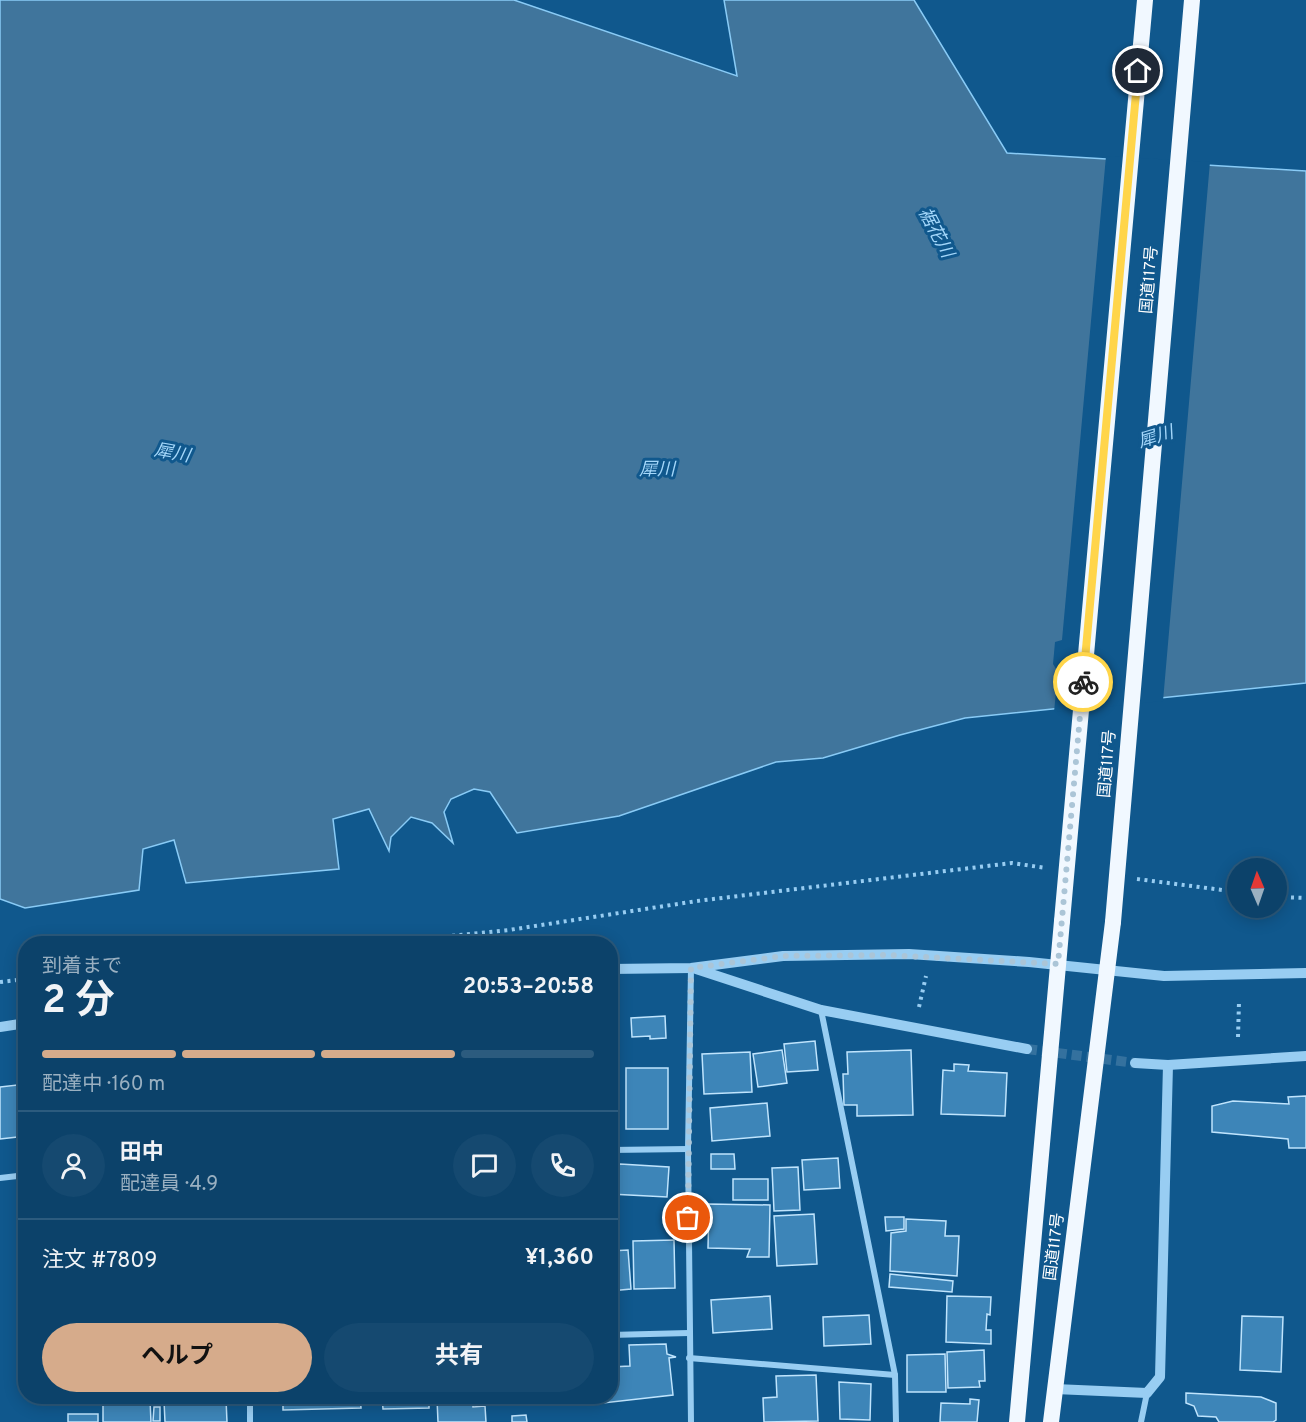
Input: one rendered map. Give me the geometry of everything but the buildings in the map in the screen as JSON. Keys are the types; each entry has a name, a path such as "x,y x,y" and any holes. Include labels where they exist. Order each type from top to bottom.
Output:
{"highway":[{"name":"国道117号","path":"1017,1422 1145,0"},
{"name":"国道117号","path":"1052,1422 1113,921 1192,0"}],"street":[{"path":"618,969 691,968 783,956 886,955 1058,964 1164,976 1306,973"},
{"path":"691,968 821,1010 1027,1049"},
{"path":"691,968 688,1149 691,1422"},
{"path":"821,1010 895,1375 896,1422"},
{"path":"0,1027 18,1024"},
{"path":"1135,1063 1168,1065 1306,1056"},
{"path":"1141,1422 1147,1393 1160,1377 1168,1065"},
{"path":"618,1150 688,1149"},
{"path":"0,1178 18,1176"},
{"path":"618,1335 689,1333"},
{"path":"689,1358 895,1375"},
{"path":"1055,1389 1147,1393"},
{"path":"250,1404 250,1422"}],"path":[{"path":"449,936 509,930 697,901 1012,863 1048,868"},
{"path":"1131,879 1227,891"},
{"path":"1287,897 1306,898"},
{"path":"919,1007 926,976"},
{"path":"0,982 18,980"},
{"path":"1238,1037 1239,1002"}],"water":[{"path":"0,0 514,0 737,76 724,0 914,0 1007,153 1306,171 1306,683 965,718 823,758 776,762 619,816 517,833 490,792 474,789 451,799 444,812 453,843 432,823 411,817 391,837 389,851 369,809 333,819 339,869 186,883 174,840 143,849 139,890 25,908 0,899"}],"pier":[{"path":"1106,156 1210,162 1163,701 1054,712 1058,672 1053,664 1055,642 1062,640"}],"tunnel":[{"path":"1027,1049 1135,1063"}],"way so far":[{"path":"688,1218 691,968 783,956 909,954 1058,964 1083,682"}],"route":[{"path":"1083,682 1138,71"}],"water label":[{"name":"裾花川","path":"935,233"},
{"name":"犀川","path":"1156,438"},
{"name":"犀川","path":"172,454"},
{"name":"犀川","path":"657,470"}]}
